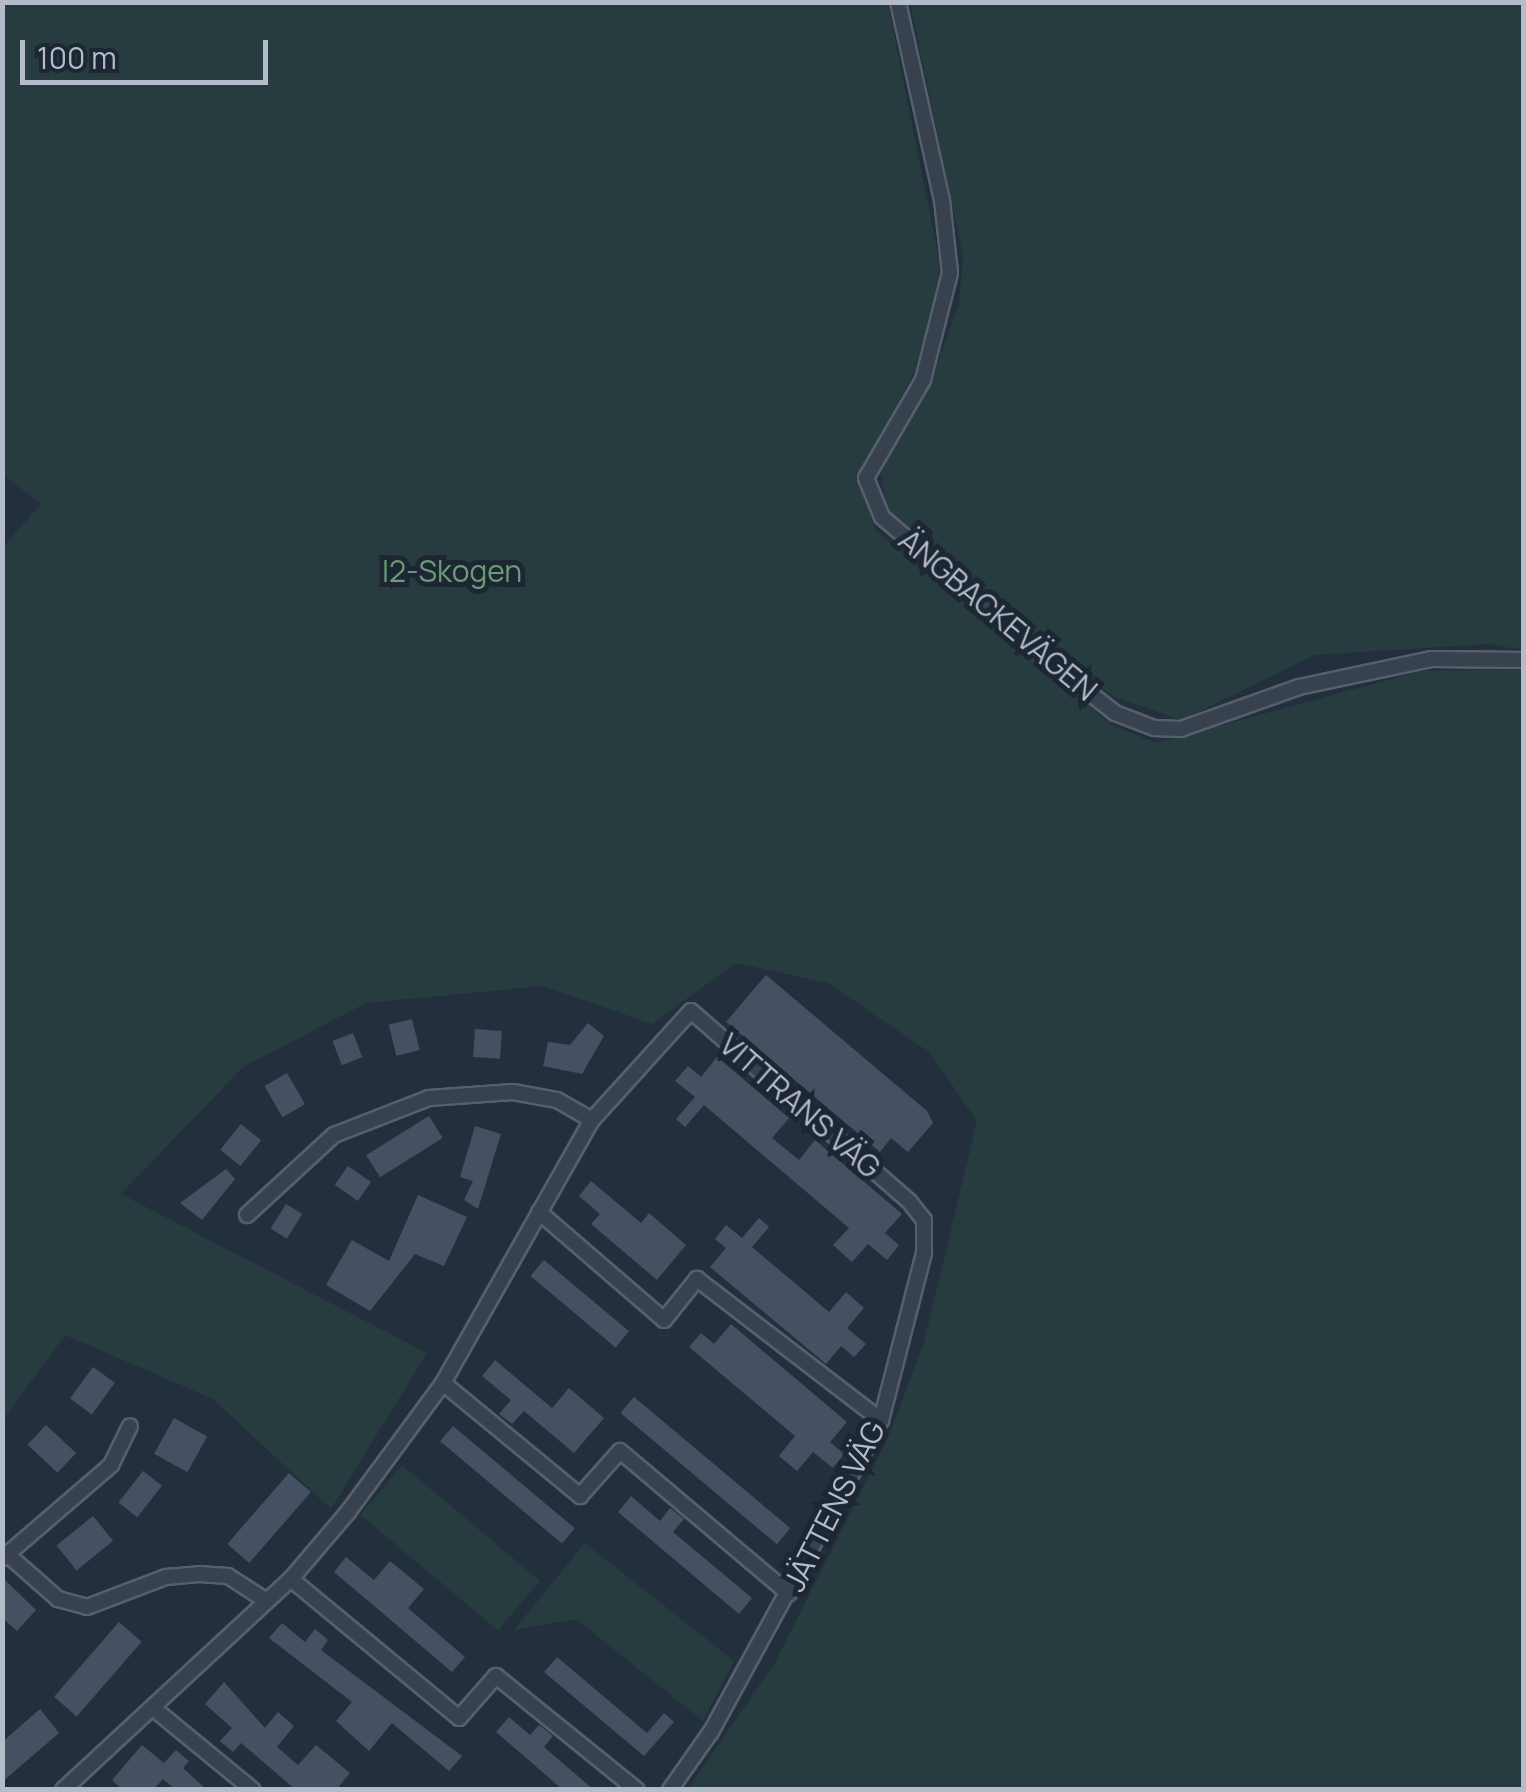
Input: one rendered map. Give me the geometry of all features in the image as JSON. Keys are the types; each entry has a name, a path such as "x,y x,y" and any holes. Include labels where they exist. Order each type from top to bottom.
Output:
{"street":[{"name":"ÄNGBACKEVÄGEN","path":"898,2 942,200 950,273 924,380 866,478 882,517 1068,676 1116,713 1154,728 1181,730 1299,687 1432,659 1524,660"},
{"name":"VITTRANS VÄG","path":"592,1120 690,1011 909,1201"},
{"path":"63,1790 291,1579 443,1383 592,1120 557,1100 513,1092 429,1098 334,1134 247,1215"},
{"name":"JÄTTENS VÄG","path":"670,1790 789,1594 881,1420 924,1253 924,1220 909,1201"},
{"path":"539,1212 664,1320 697,1279 881,1420"},
{"path":"443,1383 580,1496 620,1450 789,1594"},
{"path":"130,1426 111,1466 5,1557 58,1599 86,1607 166,1577 198,1574 228,1576 266,1600"},
{"path":"291,1579 459,1718 496,1676 638,1790"},
{"path":"153,1708 253,1790"}],"green space":[{"name":"I2-Skogen","path":"3,3 888,3 940,265 939,296 913,374 858,476 875,530 1112,725 1156,743 1421,671 1523,669 1523,1789 688,1789 776,1661 889,1436 924,1342 977,1121 929,1052 828,983 736,963 652,1024 543,986 366,1003 243,1067 121,1194 427,1353 331,1509 213,1399 65,1335 3,1420 2,548 41,504 3,475"},
{"path":"910,3 1523,3 1523,650 1488,644 1314,655 1182,720 1119,699 1075,672 887,509 881,472 931,381 959,304 963,256"},
{"path":"402,1465 540,1581 498,1630 360,1515"},
{"path":"585,1543 734,1661 703,1721 576,1619 514,1630"}],"building":[{"path":"766,975 927,1111 933,1123 908,1152 891,1138 880,1152 726,1022"},
{"path":"412,1019 420,1050 396,1056 389,1025"},
{"path":"588,1023 604,1036 582,1074 543,1066 548,1042 570,1045"},
{"path":"475,1029 502,1031 500,1059 473,1057"},
{"path":"353,1033 362,1057 342,1065 332,1041"},
{"path":"717,1057 789,1118 772,1138 799,1160 815,1140 902,1214 885,1233 899,1245 887,1260 868,1244 852,1262 833,1245 849,1228 704,1105 685,1127 676,1119 695,1097 675,1081 688,1066 701,1077"},
{"path":"287,1073 305,1104 282,1117 264,1086"},
{"path":"429,1116 443,1138 380,1177 366,1155"},
{"path":"241,1124 261,1140 240,1166 220,1150"},
{"path":"475,1126 501,1134 478,1209 464,1200 473,1181 460,1177"},
{"path":"348,1166 371,1182 358,1201 335,1185"},
{"path":"226,1169 235,1179 202,1220 180,1203"},
{"path":"591,1181 641,1223 649,1213 686,1245 657,1280 591,1224 600,1214 579,1196"},
{"path":"418,1195 467,1217 444,1266 415,1254 370,1311 326,1285 352,1240 389,1261"},
{"path":"286,1204 302,1214 287,1239 271,1229"},
{"path":"759,1218 769,1227 752,1247 829,1312 846,1292 864,1308 847,1328 866,1344 854,1357 841,1346 826,1364 710,1267 726,1248 715,1239 726,1225 742,1238"},
{"path":"544,1260 629,1331 616,1347 531,1276"},
{"path":"731,1324 847,1422 830,1442 844,1454 833,1468 813,1452 797,1471 779,1456 795,1436 689,1347 701,1333 714,1344"},
{"path":"495,1360 552,1408 569,1388 604,1418 574,1453 524,1411 512,1424 499,1414 511,1400 482,1376"},
{"path":"93,1367 115,1383 92,1414 70,1399"},
{"path":"634,1397 790,1528 777,1544 621,1413"},
{"path":"174,1418 207,1436 187,1472 154,1454"},
{"path":"46,1425 76,1453 58,1473 28,1445"},
{"path":"453,1426 575,1528 562,1544 440,1441"},
{"path":"143,1471 162,1486 137,1517 118,1503"},
{"path":"289,1473 311,1492 249,1563 227,1544"},
{"path":"631,1496 660,1521 670,1508 684,1519 673,1532 752,1598 739,1614 618,1512"},
{"path":"93,1516 113,1541 77,1570 56,1546"},
{"path":"346,1557 374,1580 390,1561 424,1589 408,1608 465,1657 452,1672 334,1572"},
{"path":"2,1577 36,1610 17,1631 2,1618"},
{"path":"119,1622 142,1642 77,1716 54,1697"},
{"path":"282,1623 305,1642 315,1629 328,1640 321,1650 462,1756 449,1771 392,1723 369,1751 336,1721 352,1702 269,1638"},
{"path":"557,1657 647,1733 664,1713 674,1722 644,1756 544,1672"},
{"path":"224,1682 265,1728 278,1712 294,1726 277,1747 298,1765 316,1745 350,1773 336,1790 296,1790 241,1743 233,1752 220,1741 232,1728 205,1704"},
{"path":"40,1709 59,1733 2,1782 2,1742"},
{"path":"509,1717 530,1735 539,1725 553,1736 544,1747 594,1790 563,1790 496,1732"},
{"path":"142,1745 164,1763 176,1750 189,1761 183,1768 207,1790 176,1790 163,1779 153,1790 123,1790 112,1780"}]}
